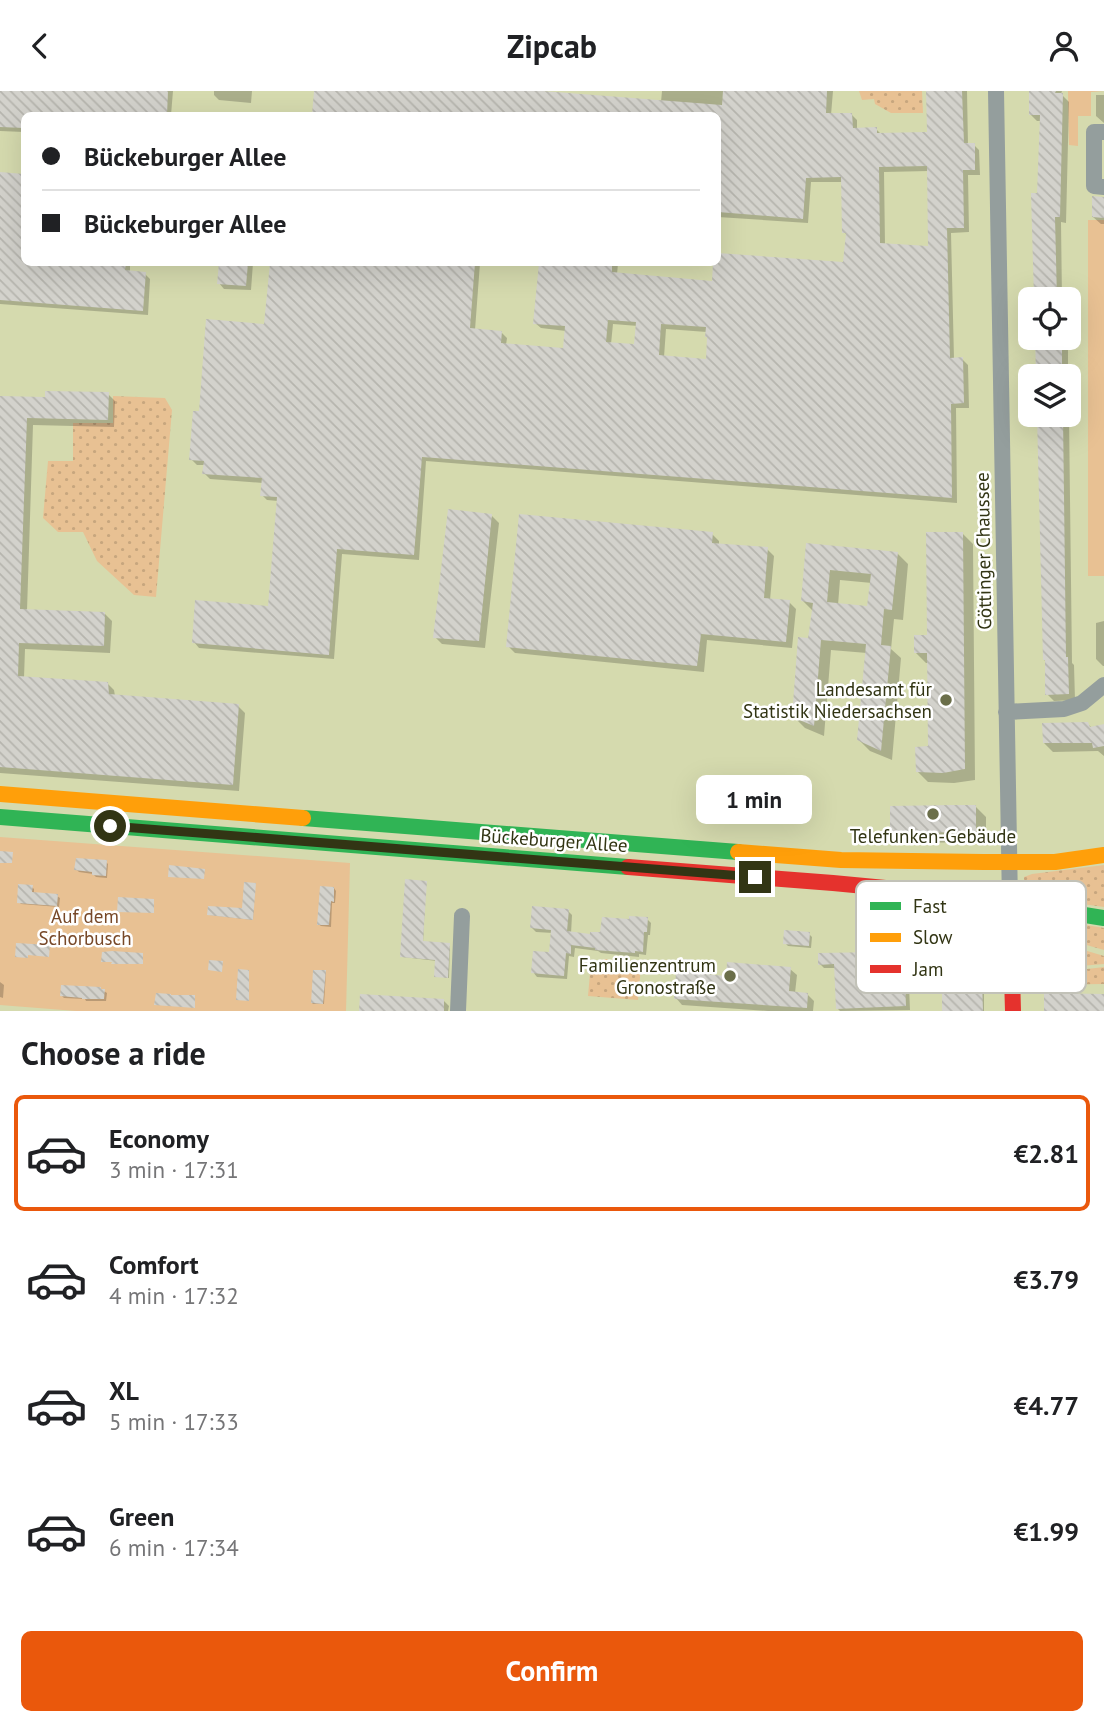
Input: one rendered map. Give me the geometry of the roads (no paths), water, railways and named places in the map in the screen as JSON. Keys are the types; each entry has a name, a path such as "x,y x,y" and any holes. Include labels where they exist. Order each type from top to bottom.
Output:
{"main road":[{"name":"Bückeburger Allee","path":"0,794 841,860 1055,862 1104,855"},
{"name":"Bückeburger Allee","path":"0,817 856,886"},
{"name":"Bückeburger Allee","path":"1086,915 1104,918"},
{"name":"Göttinger Chaussee","path":"1012,993 1013,1011"}],"street":[{"name":"Göttinger Chaussee","path":"996,91 1010,881"},
{"path":"1104,132 1094,132 1094,186 1104,187"},
{"path":"1006,712 1064,709 1082,703 1104,685"},
{"path":"457,1011 461,916"}],"place":[{"name":"Landesamt für Statistik Niedersachsen","path":"946,700"},
{"name":"Telefunken-Gebäude","path":"933,814"},
{"name":"Familienzentrum Gronostraße","path":"730,976"}],"park label":[{"name":"Auf dem Schorbusch","path":"85,927"}]}
